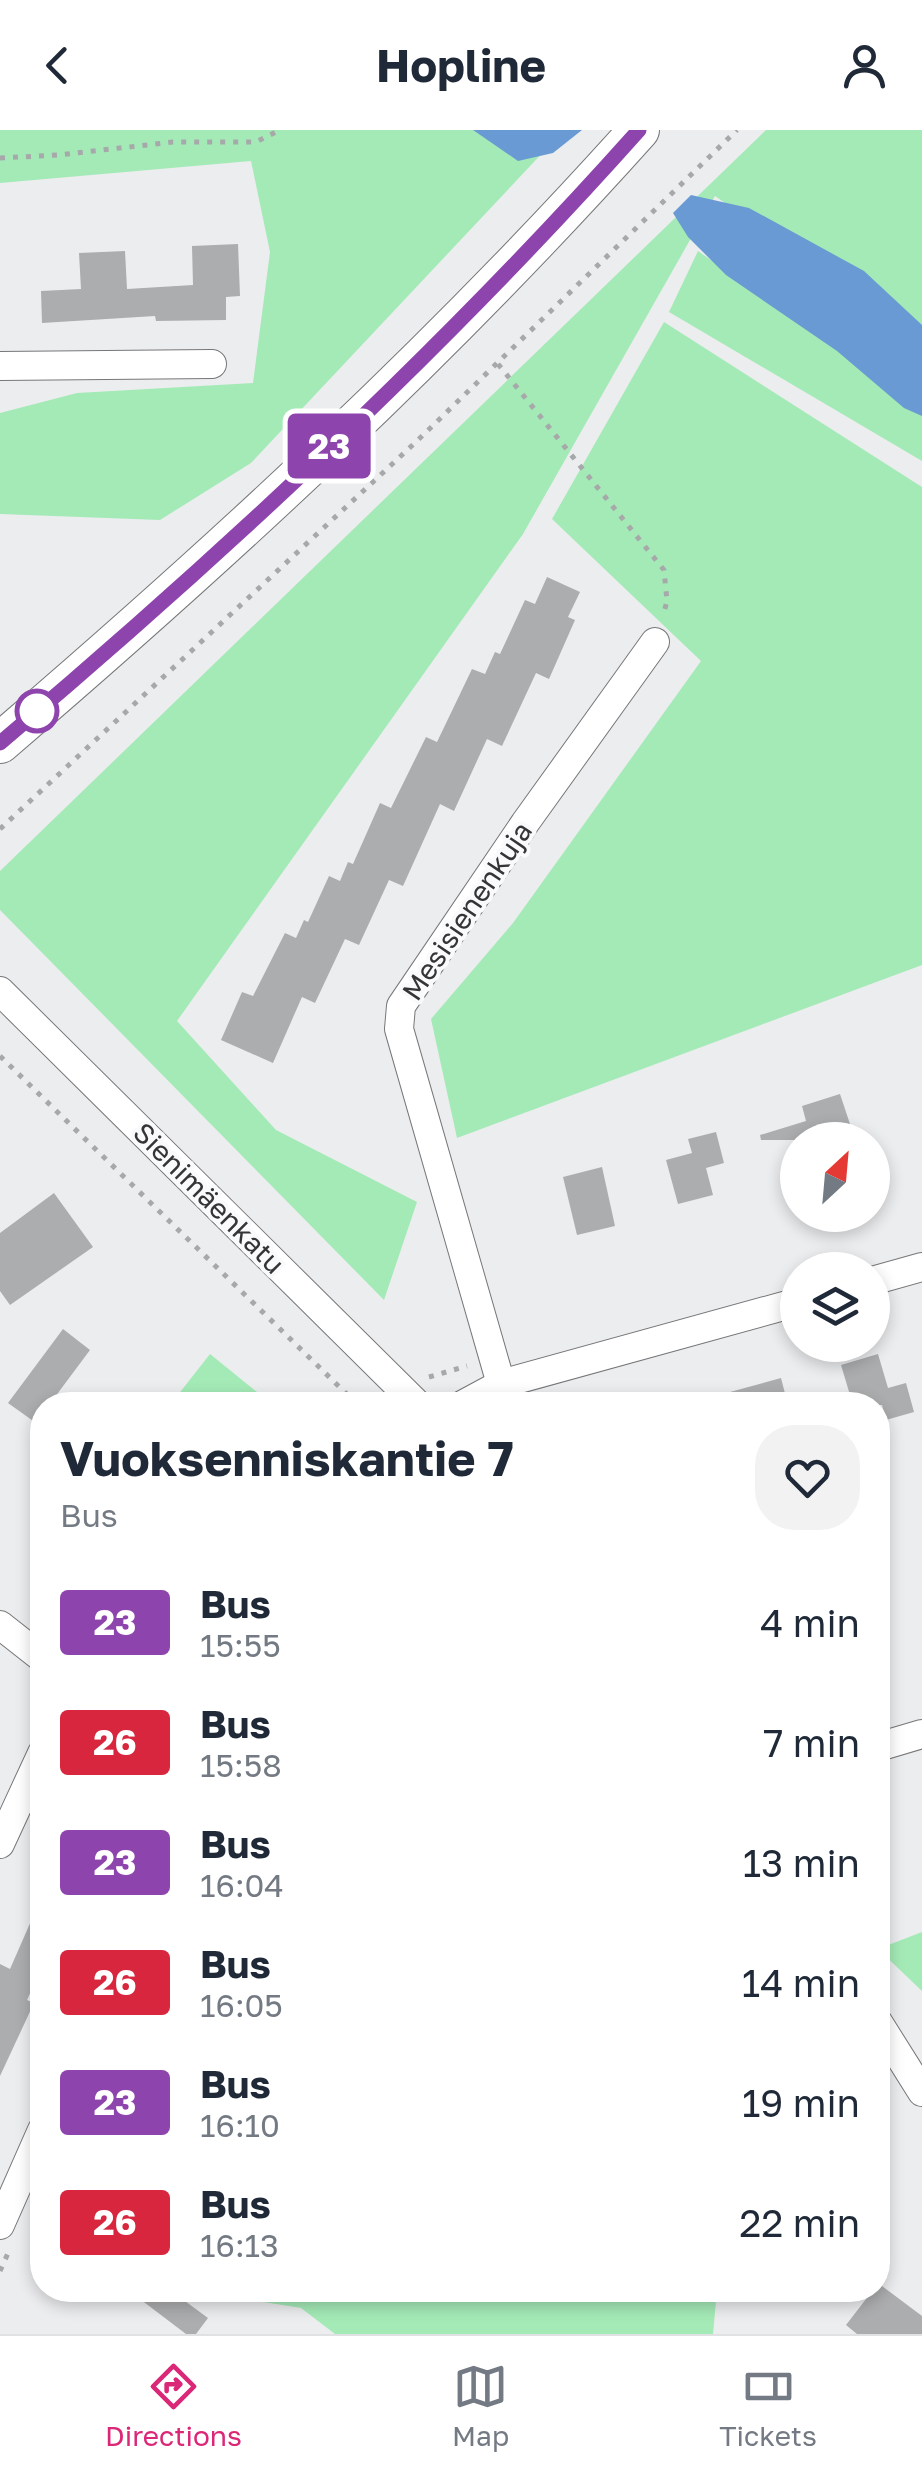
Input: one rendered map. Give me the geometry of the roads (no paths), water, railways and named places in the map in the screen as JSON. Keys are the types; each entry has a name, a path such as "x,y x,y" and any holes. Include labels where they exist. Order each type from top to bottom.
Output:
{"street":[{"path":"0,743 245,528 437,342 639,130"},
{"path":"0,366 212,364"},
{"name":"Mesisienenkuja","path":"497,1371 399,1029 401,1006 525,823 655,642"},
{"name":"Sienimäenkatu","path":"0,991 405,1392"},
{"path":"890,1276 922,1266"},
{"path":"475,1392 497,1371 780,1306"},
{"path":"0,1625 30,1649"},
{"path":"890,1743 922,1734"},
{"path":"0,1844 30,1778"},
{"path":"890,2034 910,2053 922,2092"},
{"path":"0,2226 30,2157"}],"water":[{"path":"473,130 582,130 553,153 518,161"},
{"path":"691,195 749,208 864,271 922,325 922,416 904,408 837,351 726,275 688,237 673,213"}]}
